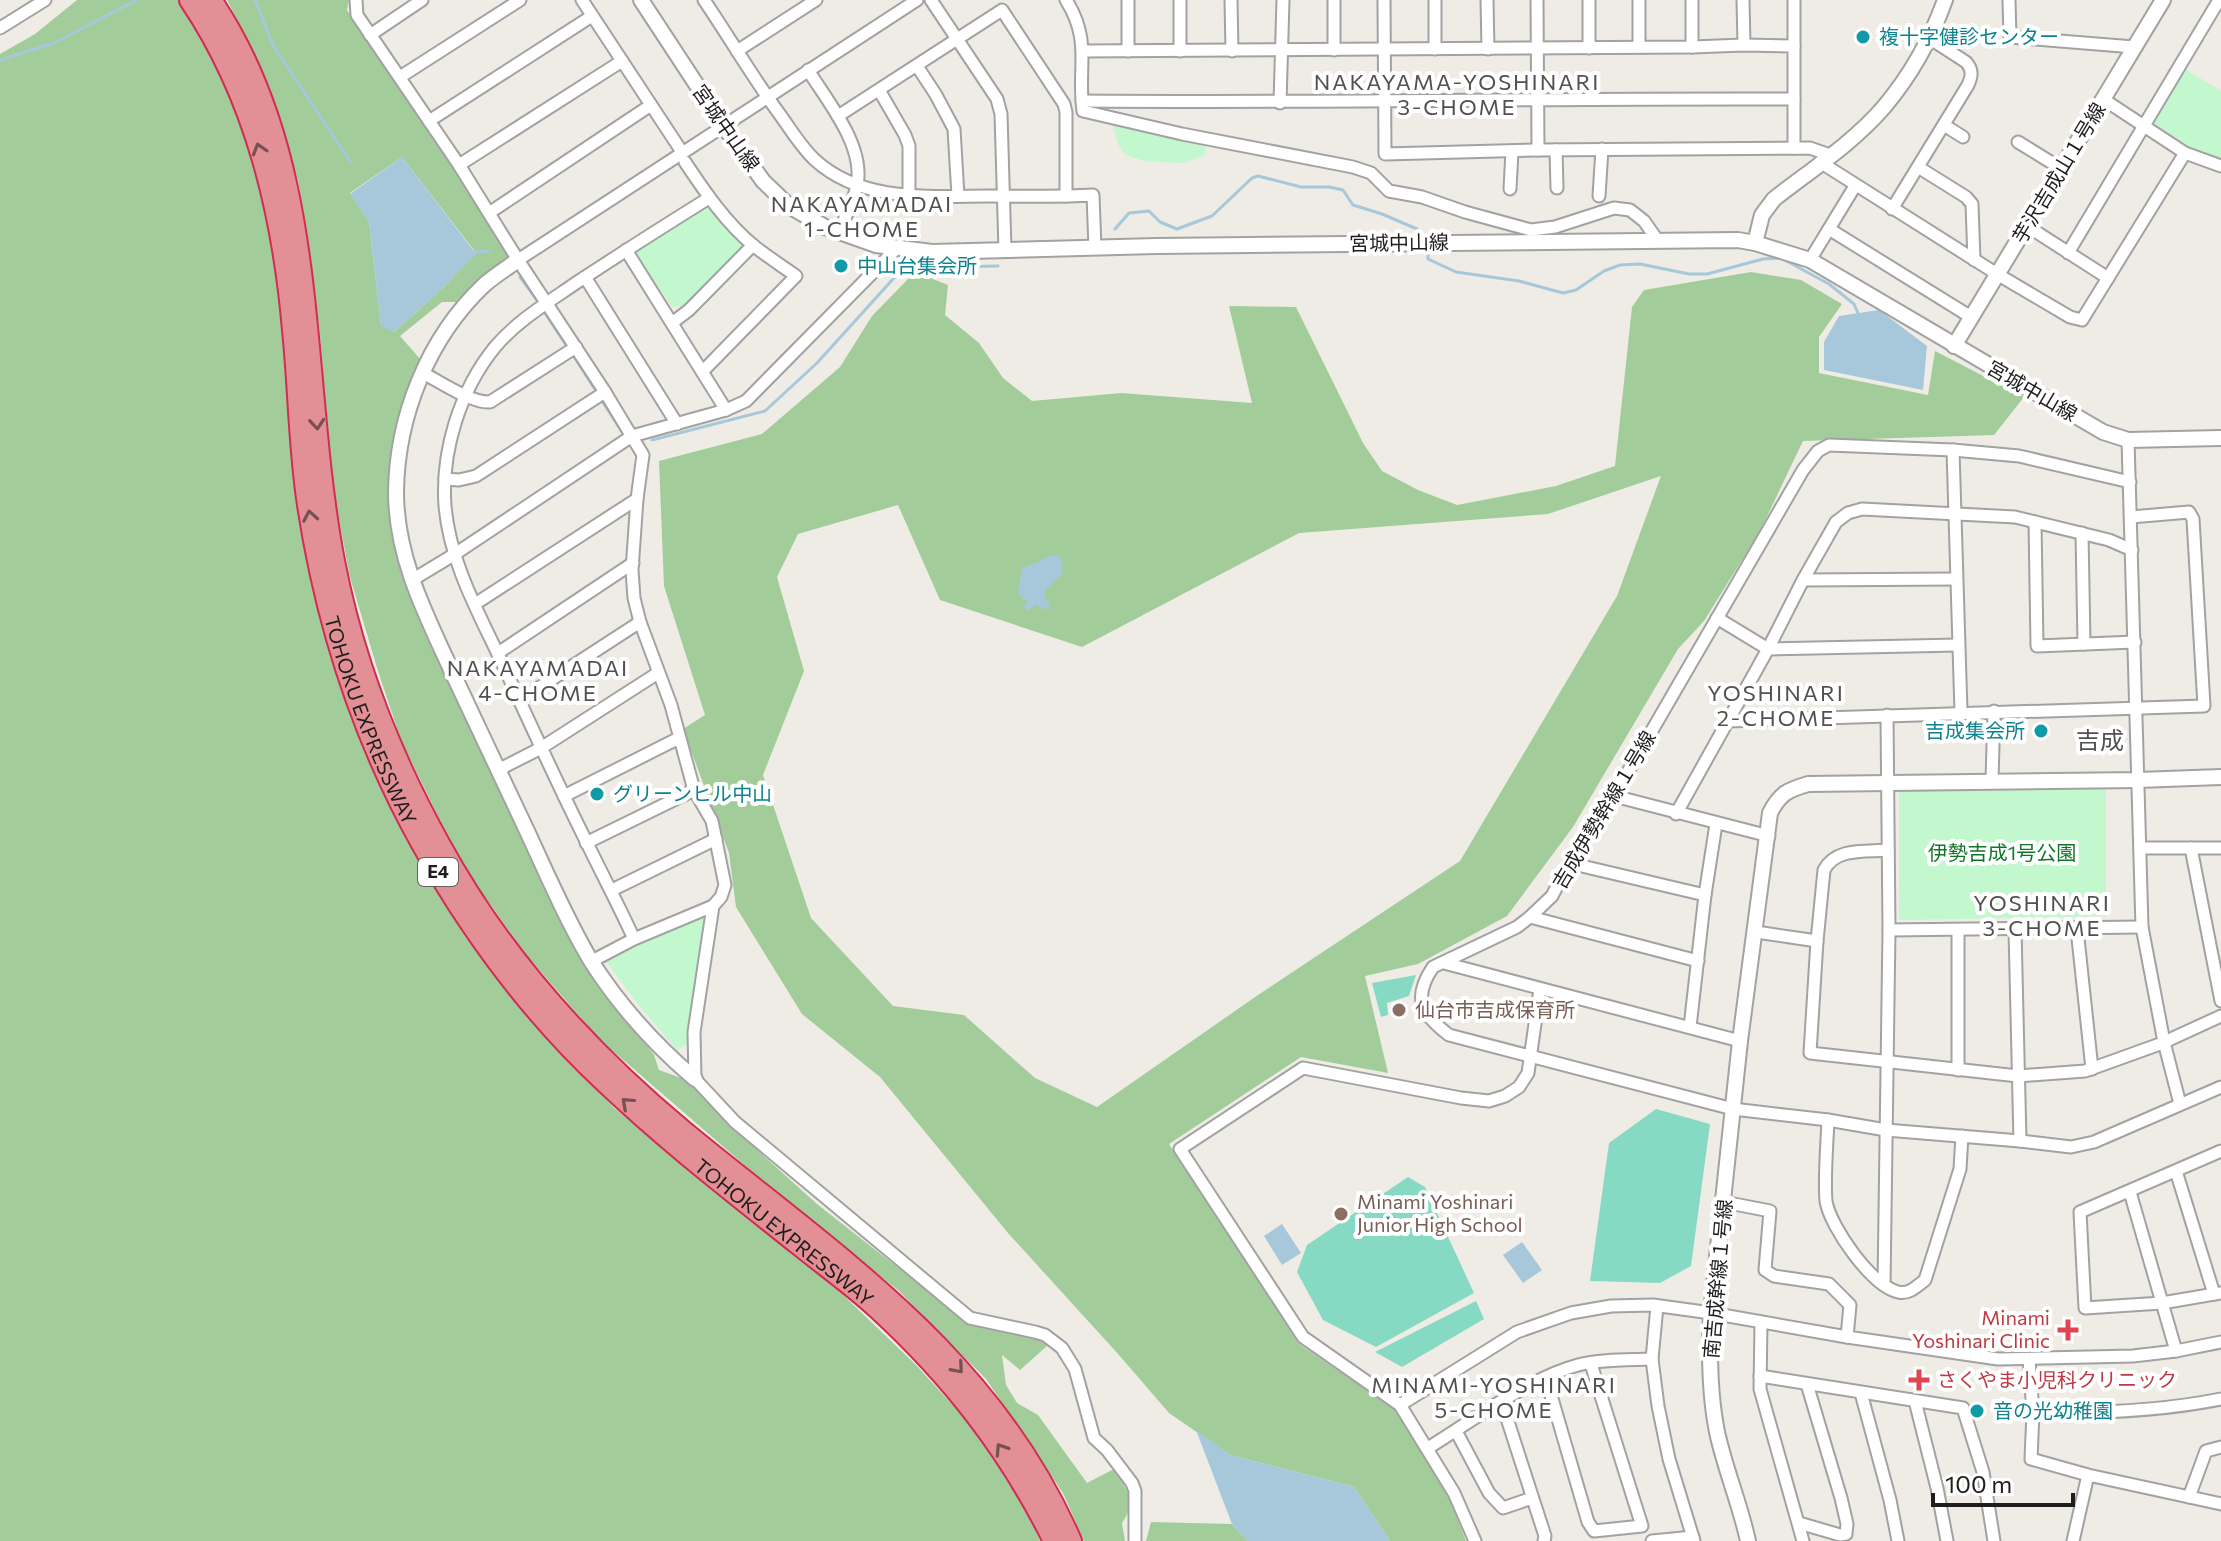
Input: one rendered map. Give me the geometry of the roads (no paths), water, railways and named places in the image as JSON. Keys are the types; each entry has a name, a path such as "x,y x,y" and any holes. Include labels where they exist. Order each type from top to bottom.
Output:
{"highway":[{"name":"TOHOKU EXPRESSWAY","path":"190,0 228,65 243,99 273,197 287,273 302,449 318,560 347,670 366,722 399,800 425,849 455,899 518,988 579,1057 669,1139 854,1288 934,1366 995,1439 1034,1500 1054,1541"},
{"name":"TOHOKU EXPRESSWAY","path":"211,0 242,53 258,90 289,197 306,301 322,479 334,562 348,615 382,721 441,849 470,895 560,1015 681,1129 876,1286 956,1364 1010,1432 1051,1498 1071,1541"}],"street":[{"path":"0,28 45,0"},
{"path":"356,0 357,15 459,165 643,455 637,499 634,598 671,705 694,790 712,821 725,885 721,897 713,906 634,939 592,961"},
{"path":"370,35 422,0"},
{"path":"400,77 520,0"},
{"path":"582,0 709,198 753,245 796,276 703,371"},
{"name":"宮城中山線","path":"641,0 763,181 789,206 825,227 876,245 932,252 1738,240 1810,260 2103,432 2128,440 2221,438"},
{"path":"737,51 816,0"},
{"path":"917,0 723,125 683,157 518,260 485,285 445,330 404,421 396,494 399,526 412,580 498,770 592,961 638,1025 735,1122 970,1318 1045,1335 1062,1348 1075,1369 1094,1438 1132,1483 1135,1491 1135,1541"},
{"path":"931,0 997,99 1001,114 1005,250"},
{"path":"1066,0 1081,34 1083,111 1182,134 1353,167 1371,173 1389,191 1422,197 1531,230 1555,227 1620,208 1630,210 1644,221 1658,241"},
{"path":"1074,0 1074,13"},
{"path":"1128,0 1128,51"},
{"path":"1180,0 1180,51"},
{"path":"1231,0 1232,51"},
{"path":"1280,103 1283,0"},
{"path":"1334,0 1334,50"},
{"path":"1384,0 1385,154 1810,148 1855,186 1997,274 2070,317 2082,320 2185,153"},
{"path":"1435,0 1435,49"},
{"path":"1487,0 1488,49"},
{"path":"1537,0 1538,150"},
{"path":"1589,0 1589,48"},
{"path":"1639,0 1639,47"},
{"path":"1692,0 1692,47"},
{"path":"1743,0 1744,45"},
{"path":"1794,0 1794,148"},
{"path":"1755,243 1764,209 1859,132 1900,86 1929,38 1945,0"},
{"path":"2009,0 2010,37 2134,47"},
{"path":"2151,0 2162,0"},
{"name":"芋沢吉成山１号線","path":"1954,346 2162,0"},
{"path":"2068,253 2219,0"},
{"path":"710,2 737,51 799,142 832,173 857,186 909,195 1093,195 1095,248"},
{"path":"838,116 1002,10 1064,104 1066,196"},
{"path":"429,121 592,16"},
{"path":"1892,209 1972,76 1971,67 1929,38"},
{"path":"1083,51 1794,46"},
{"path":"459,165 622,61"},
{"path":"917,66 954,129 958,196"},
{"path":"808,70 838,116 859,162 857,186 839,232"},
{"path":"879,90 909,146 909,195"},
{"path":"1082,101 1280,103 1538,98 1794,99"},
{"path":"2103,99 2185,153 2221,166"},
{"path":"489,213 651,105"},
{"path":"1944,125 1963,137"},
{"path":"2018,142 2062,169"},
{"path":"1599,196 1602,149"},
{"path":"1556,150 1557,188"},
{"path":"1510,189 1512,151"},
{"path":"1918,167 1972,204 1974,260"},
{"path":"1810,260 1855,186"},
{"path":"634,939 475,604 455,554 446,508 445,479 451,435 470,387 495,347 546,303 709,198"},
{"path":"2027,226 2108,278"},
{"path":"1829,229 1971,317"},
{"path":"672,323 689,310 753,245"},
{"path":"412,580 632,436 726,410 746,401 897,248"},
{"path":"626,250 726,410"},
{"path":"585,277 677,424"},
{"path":"423,373 467,396 484,403 490,402 576,347"},
{"path":"445,479 476,476 605,392"},
{"path":"2128,440 2142,927 2164,1042 2180,1104"},
{"name":"吉成伊勢幹線１号線","path":"2130,482 2019,456 1829,445 1818,451 1803,470 1614,796 1569,863 1552,896 1517,927 1433,967 1425,978 1420,997 1424,1012 1449,1035 1733,1109 1886,1130 2071,1147 2094,1142 2221,1087"},
{"path":"1953,450 1961,712"},
{"path":"475,604 637,499"},
{"path":"1676,814 1836,522 1848,513 1862,509 2015,517 2109,540 2132,550"},
{"path":"1728,721 2204,706 2193,519 2189,512 2131,517"},
{"path":"2035,522 2037,646 2135,642"},
{"path":"2082,533 2084,644"},
{"path":"498,653 633,563"},
{"path":"1803,580 1956,579"},
{"path":"1717,618 1768,649 1958,645"},
{"path":"520,700 640,622"},
{"path":"498,770 541,748 658,673"},
{"path":"1992,780 1994,711"},
{"path":"1884,1285 1889,930 1887,715"},
{"path":"564,796 679,738"},
{"name":"南吉成幹線１号線","path":"1748,1541 1717,1434 1709,1353 1740,1041 1770,813 1777,800 1789,790 1808,784 2221,777"},
{"path":"586,843 694,790"},
{"path":"1614,796 1769,836"},
{"path":"1690,1027 1716,824"},
{"path":"612,890 716,839"},
{"path":"2140,848 2221,848"},
{"path":"2191,848 2221,1001"},
{"path":"1888,850 1839,854 1829,861 1824,870 1810,1053 2018,1076 2085,1071 2164,1042 2221,1016"},
{"path":"1569,863 1705,895"},
{"path":"695,1079 694,1032 713,906"},
{"path":"1530,917 1698,961"},
{"path":"1889,930 2142,927"},
{"path":"2077,929 2092,1069"},
{"path":"2015,930 2020,1141"},
{"path":"1958,931 1958,1070"},
{"path":"1756,932 1817,941"},
{"path":"1444,963 1740,1041"},
{"path":"1475,1541 1454,1493 1400,1405 1303,1337 1180,1149 1303,1068 1489,1101 1505,1096 1519,1087 1528,1073 1540,989"},
{"path":"1828,1120 1826,1203 1847,1246 1884,1285 1899,1293 1911,1291 1925,1280 1960,1169 1962,1136"},
{"path":"2176,1171 2218,1294 2162,1303 2085,1308 2080,1212 2221,1151"},
{"path":"2130,1192 2176,1351"},
{"path":"1724,1202 1770,1211 1765,1270 1774,1276 1829,1284 1850,1305 1847,1337"},
{"path":"1400,1405 1511,1335 1571,1313 1611,1306 1657,1306 1711,1313 1998,1359 2133,1356 2221,1342"},
{"path":"1652,1541 1694,1539 1669,1459 1658,1406 1652,1359 1657,1306"},
{"path":"1761,1322 1760,1389 1803,1541"},
{"path":"1428,1448 1546,1378 1580,1365 1652,1359"},
{"path":"2029,1359 2033,1412 2031,1459 2088,1475 2221,1504"},
{"path":"1546,1378 1588,1522 1594,1531 1642,1526 1591,1364"},
{"path":"1760,1376 1963,1408 1983,1472 1994,1541"},
{"path":"1799,1523 1846,1534 1841,1498 1807,1384"},
{"path":"1861,1393 1885,1478 1898,1541"},
{"path":"2033,1412 2076,1414 2148,1409 2221,1399"},
{"path":"1915,1401 1947,1541"},
{"path":"1502,1403 1545,1536 1544,1541"},
{"path":"1456,1431 1489,1493 1503,1508 1532,1498"},
{"path":"2189,1497 2206,1451 2221,1447"},
{"path":"2073,1541 2088,1475"}],"water":[{"path":"402,157 476,254 394,332 381,326 369,222 350,194"},
{"path":"1879,310 1927,346 1923,390 1824,370 1824,342 1839,316"},
{"path":"1051,555 1060,557 1062,574 1044,595 1050,605 1046,610 1036,605 1027,611 1024,606 1028,602 1018,593 1022,568"},
{"path":"1282,1224 1301,1253 1282,1265 1264,1236"},
{"path":"1522,1242 1542,1270 1523,1283 1503,1255"},
{"path":"1196,1430 1230,1455 1354,1487 1390,1541 1248,1541 1232,1524"}],"waterway":[{"path":"0,61 54,43 137,0"},
{"path":"255,0 273,45 351,163"},
{"path":"1115,229 1129,213 1149,211 1160,222 1177,229 1212,216 1252,178 1258,176 1301,187 1343,190 1353,205 1417,229"},
{"path":"472,252 489,251"},
{"path":"1428,253 1428,259 1456,272 1519,281 1563,293 1576,290 1604,271 1620,265 1640,264 1689,274 1707,274 1763,259 1781,258 1829,284 1854,304 1858,313"},
{"path":"652,440 765,411 817,363 903,268 998,266"},
{"path":"520,277 537,300"},
{"path":"545,313 566,345"},
{"path":"575,358 594,388"},
{"path":"602,401 626,438"}],"place":[{"name":"複十字健診センター","path":"1863,37"},
{"name":"中山台集会所","path":"841,266"},
{"name":"吉成集会所","path":"2041,731"},
{"name":"グリーンヒル中山","path":"597,794"},
{"name":"仙台市吉成保育所","path":"1399,1010"},
{"name":"Minami Yoshinari Junior High School","path":"1341,1214"},
{"name":"Minami Yoshinari Clinic","path":"2068,1330"},
{"name":"さくやま小児科クリニック","path":"1919,1380"},
{"name":"音の光幼稚園","path":"1977,1411"}],"district":[{"name":"NAKAYAMA-YOSHINARI 3-CHOME","path":"1457,94"},
{"name":"NAKAYAMADAI 1-CHOME","path":"862,216"},
{"name":"NAKAYAMADAI 4-CHOME","path":"538,680"},
{"name":"YOSHINARI 2-CHOME","path":"1776,706"},
{"name":"吉成","path":"2100,741"},
{"name":"YOSHINARI 3-CHOME","path":"2042,916"},
{"name":"MINAMI-YOSHINARI 5-CHOME","path":"1494,1398"}],"park label":[{"name":"伊勢吉成1号公園","path":"2002,853"}]}
